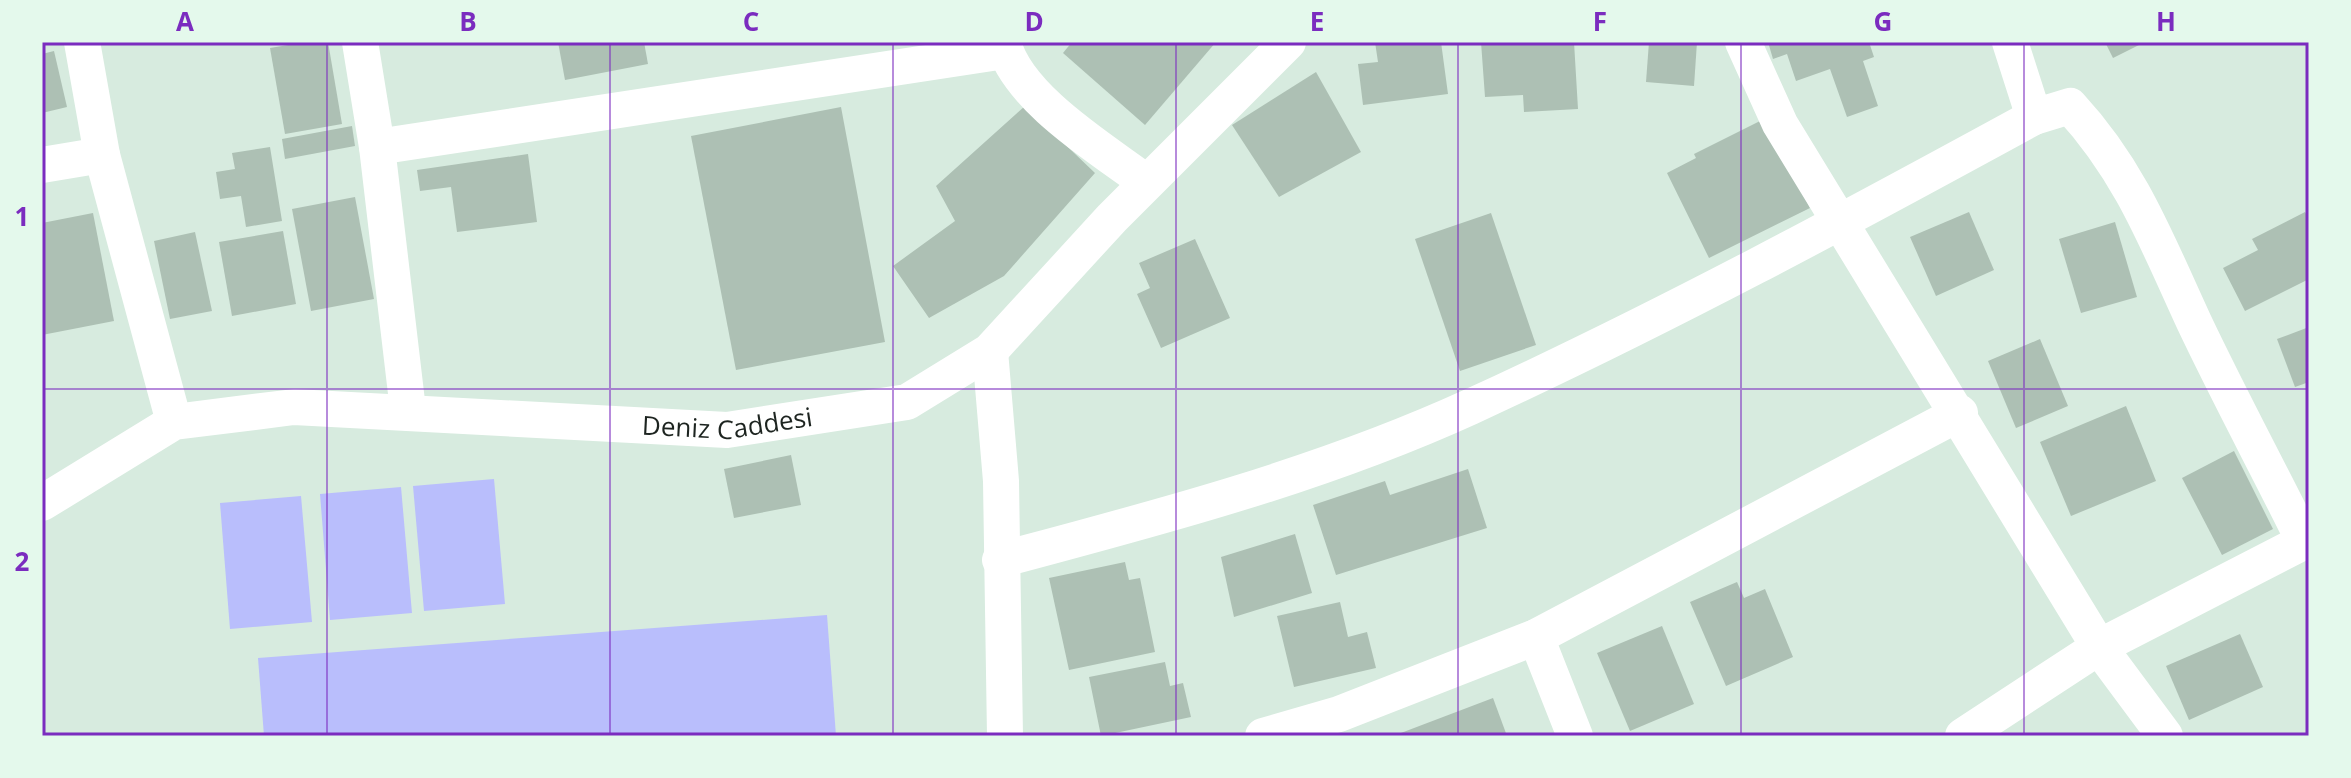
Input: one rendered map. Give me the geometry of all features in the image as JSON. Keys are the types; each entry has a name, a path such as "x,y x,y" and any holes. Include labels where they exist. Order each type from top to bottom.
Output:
{"street":[{"path":"82,42 102,155 174,422"},
{"path":"360,42 377,147 408,410"},
{"name":"Deniz Caddesi","path":"42,503 174,422 294,407 408,410 727,430 907,402 990,351 1146,182 1236,98 1288,42"},
{"path":"1743,42 1780,124 1960,413 2099,647 2165,736"},
{"path":"2010,42 2034,117"},
{"path":"377,147 1004,47 1026,84 1077,131 1146,182"},
{"path":"1000,560 1129,526 1310,469 1469,408 1843,222 2034,117 2070,106 2103,142 2147,218 2195,324 2307,540 2099,647 1963,736"},
{"path":"42,165 102,155"},
{"path":"990,351 1001,481 1005,736"},
{"path":"1263,736 1339,714 1536,637 1960,413"},
{"path":"1536,637 1575,736"}],"shaded area":[{"path":"494,479 505,604 424,611 413,486"},
{"path":"401,487 412,613 330,620 320,494"},
{"path":"301,496 312,622 230,629 220,503"},
{"path":"827,615 836,736 264,736 258,658"}],"building":[{"path":"328,42 342,124 285,134 270,48"},
{"path":"558,42 644,42 648,64 565,80"},
{"path":"1072,42 1216,42 1145,125 1063,53"},
{"path":"1375,42 1441,42 1448,94 1363,105 1358,64 1378,62"},
{"path":"1481,42 1574,42 1578,109 1524,112 1523,95 1485,97"},
{"path":"1649,42 1697,42 1694,86 1646,82"},
{"path":"1768,42 1869,42 1874,57 1863,61 1878,106 1847,117 1830,69 1796,81 1787,54 1773,59"},
{"path":"2105,42 2145,42 2113,58"},
{"path":"54,51 67,107 42,113 42,54"},
{"path":"1316,72 1361,152 1279,197 1232,125"},
{"path":"1025,106 1095,173 1004,276 929,318 893,266 955,221 936,186"},
{"path":"841,107 885,342 736,370 691,136"},
{"path":"1766,118 1810,208 1709,258 1667,173 1696,158 1694,154"},
{"path":"352,126 355,146 285,159 282,139"},
{"path":"270,147 282,221 246,227 241,196 220,199 216,172 235,169 232,153"},
{"path":"528,154 537,222 457,232 451,187 420,191 417,170"},
{"path":"355,197 374,299 311,311 292,209"},
{"path":"1969,212 1994,270 1936,296 1910,237"},
{"path":"2305,212 2309,219 2309,279 2245,311 2223,268 2258,250 2252,239"},
{"path":"93,213 114,321 42,335 42,223"},
{"path":"1491,213 1536,345 1460,371 1415,239"},
{"path":"2115,222 2137,297 2081,313 2059,239"},
{"path":"283,231 296,304 232,316 219,242"},
{"path":"195,232 212,311 170,319 154,241"},
{"path":"1195,239 1230,318 1161,348 1137,294 1150,288 1139,263"},
{"path":"2309,327 2309,382 2295,387 2277,339"},
{"path":"2040,339 2068,406 2016,428 1988,361"},
{"path":"2126,406 2156,481 2071,516 2040,442"},
{"path":"2234,451 2273,529 2222,555 2182,478"},
{"path":"791,455 801,505 734,518 724,469"},
{"path":"1468,469 1487,528 1336,575 1313,505 1385,481 1390,495"},
{"path":"1295,534 1312,593 1234,617 1221,557"},
{"path":"1125,562 1129,580 1140,578 1155,652 1069,670 1049,578"},
{"path":"1737,582 1744,598 1765,589 1793,657 1726,686 1690,602"},
{"path":"1340,602 1348,637 1367,632 1376,668 1294,687 1277,616"},
{"path":"1662,626 1694,704 1630,731 1597,653"},
{"path":"2240,634 2263,687 2189,720 2166,666"},
{"path":"1165,662 1170,686 1183,683 1191,717 1101,736 1089,677"},
{"path":"1493,698 1507,736 1393,736"}]}
